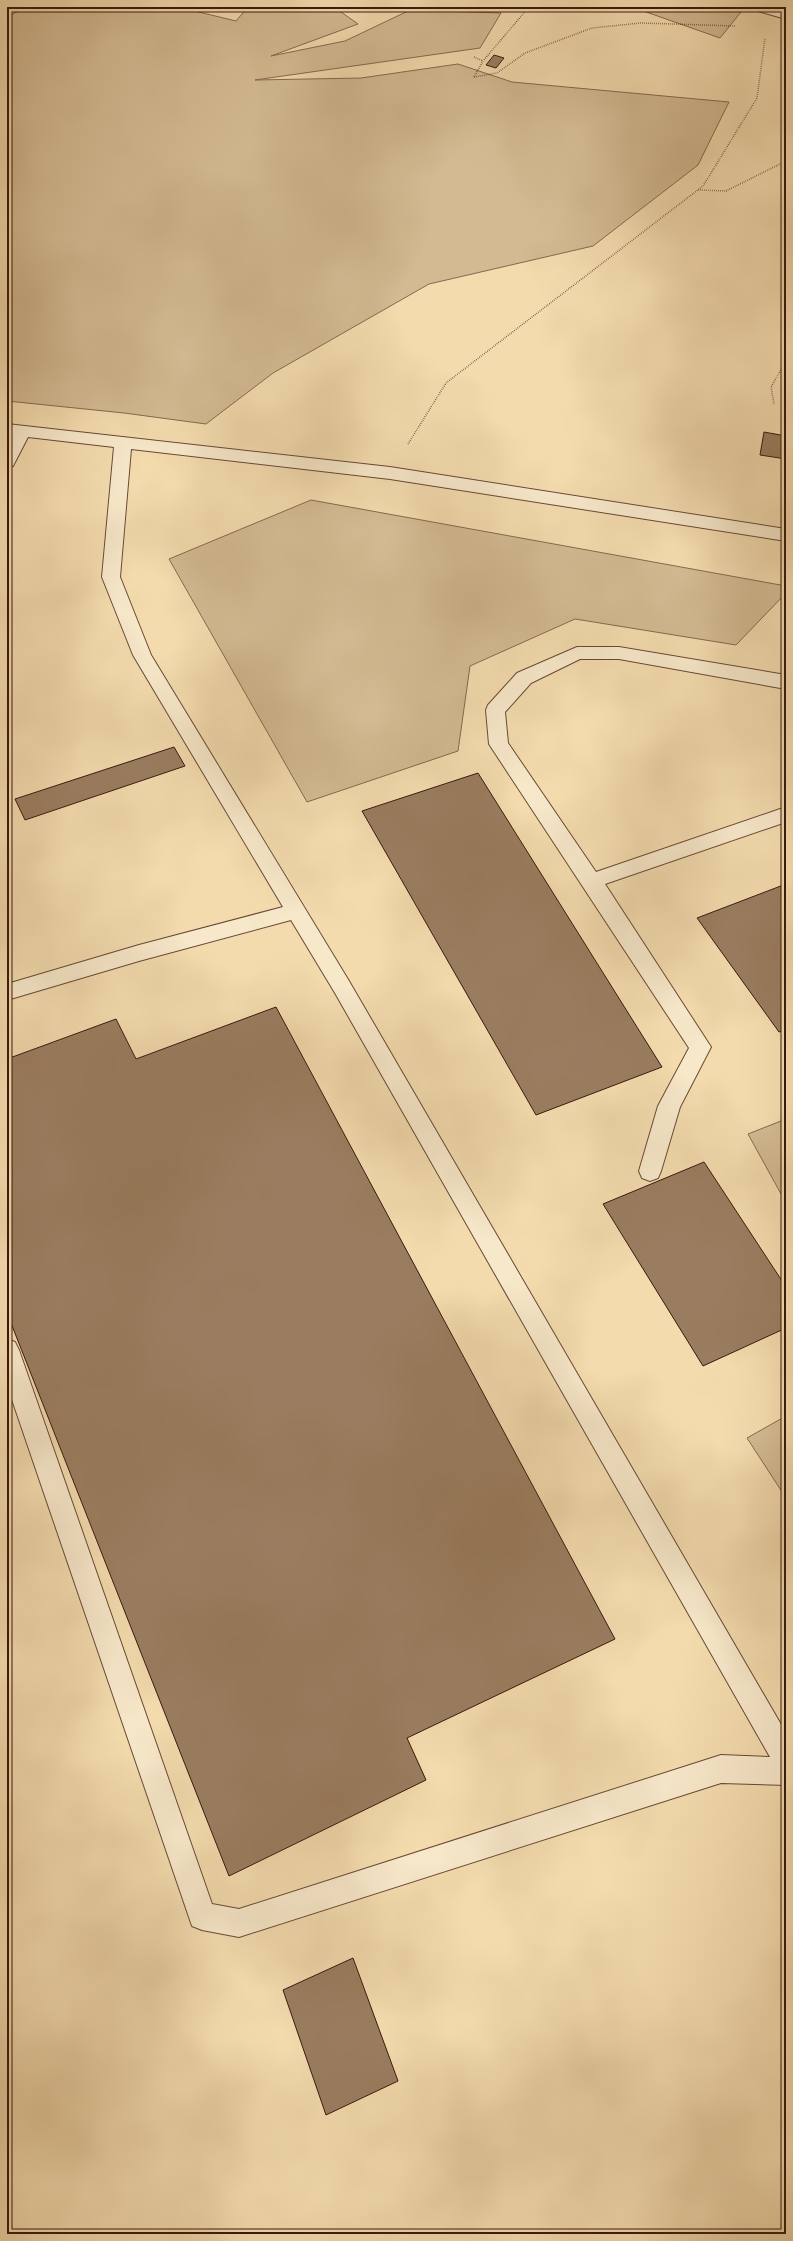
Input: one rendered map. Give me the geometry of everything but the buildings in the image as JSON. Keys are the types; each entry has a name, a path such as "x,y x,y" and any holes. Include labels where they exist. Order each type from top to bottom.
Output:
{"lane":[{"path":"764,8 786,15"},
{"path":"7,462 14,430 390,473 786,536"},
{"path":"123,442 111,577 142,655 346,994 786,1759"},
{"path":"650,1170 669,1106 700,1047 592,881 499,744 495,710 524,678 577,653 619,653 786,682"},
{"path":"592,881 786,814"},
{"path":"7,992 139,953 296,911"},
{"path":"7,1350 202,1916 239,1923 721,1769 786,1771"}],"path":[{"path":"529,7 483,61 474,77 496,73 525,53 592,28 640,23 723,25 766,29"},
{"path":"390,473 446,383 703,186 757,98 766,29 764,8"},
{"path":"474,58 483,61"},
{"path":"698,190 726,191 786,161"},
{"path":"774,404 770,387 786,361"}],"shaded area":[{"path":"26,7 178,7 236,21 248,7 334,7 358,24 271,56 345,41 410,10 501,13 480,48 255,80 361,78 458,64 512,82 729,102 698,165 593,246 429,284 273,373 206,424 124,413 7,401 7,17"},
{"path":"632,7 729,7 741,12 720,38"},
{"path":"311,500 786,586 786,593 736,645 575,619 470,666 458,751 307,802 169,559"},
{"path":"786,1119 786,1203 748,1134"},
{"path":"786,1416 786,1498 747,1438"}]}
